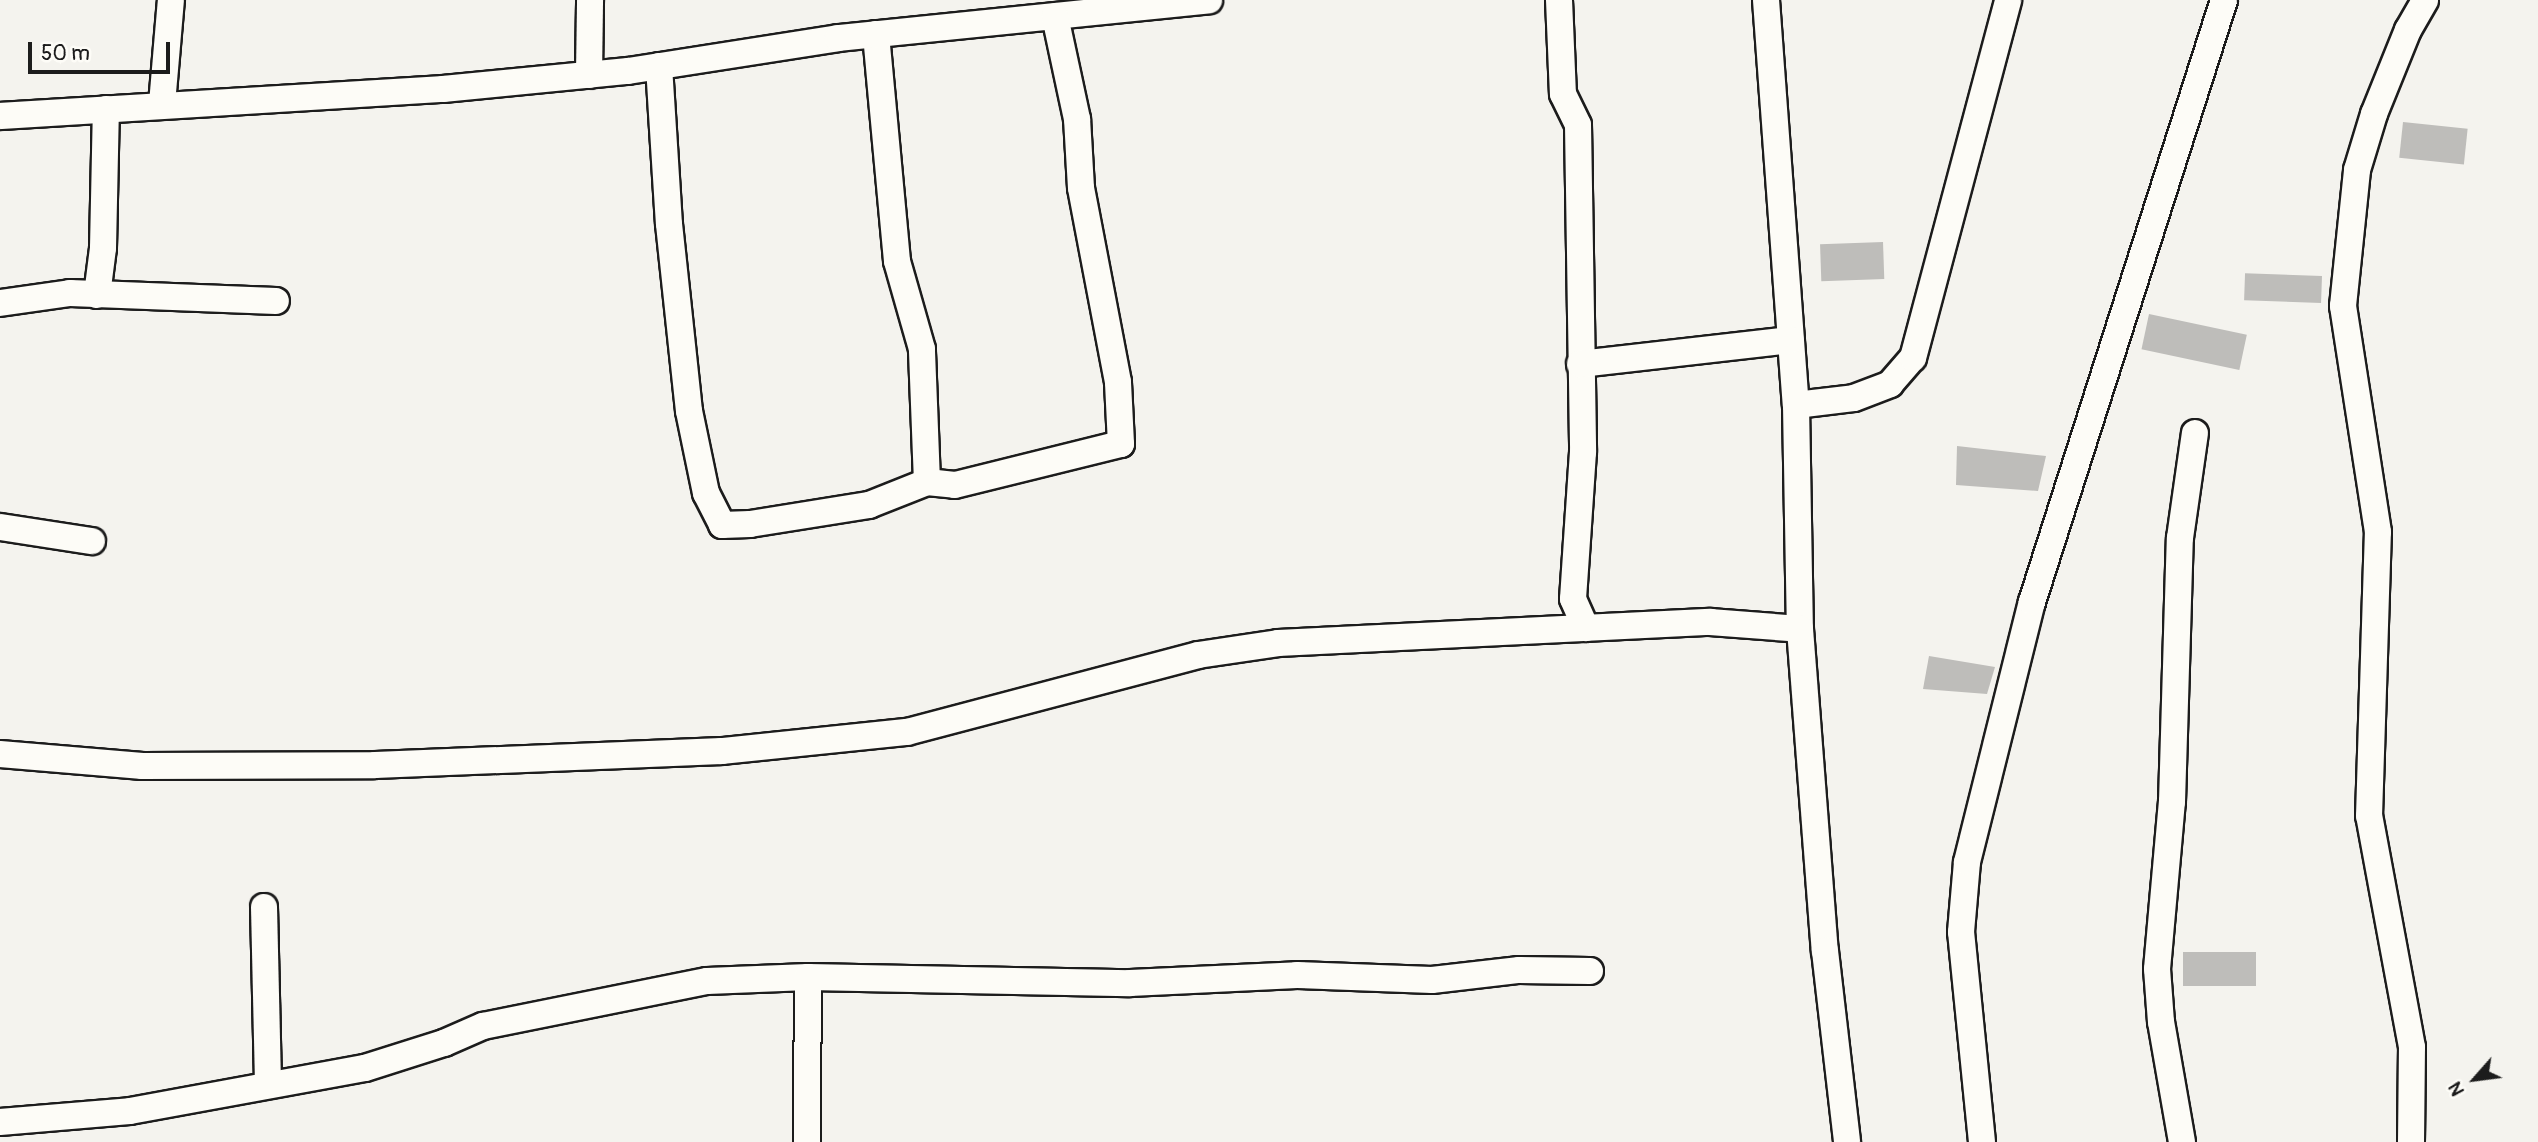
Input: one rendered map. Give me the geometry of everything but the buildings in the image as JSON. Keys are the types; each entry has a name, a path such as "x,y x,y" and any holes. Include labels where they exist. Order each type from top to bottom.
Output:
{"street":[{"path":"162,104 171,0"},
{"path":"589,75 590,0"},
{"path":"0,116 162,104 443,89 589,75 1040,11 1209,0"},
{"path":"1559,0 1563,94 1578,125 1583,452 1573,599 1586,628"},
{"path":"1766,0 1796,405 1800,629 1825,951 1847,1142"},
{"path":"1796,405 1854,398 1890,384 1913,358 2008,0"},
{"path":"1982,1142 1961,932 1967,862 2032,602 2224,0"},
{"path":"2411,1142 2412,1046 2369,816 2378,532 2343,306 2357,170 2374,114 2425,0"},
{"path":"659,66 669,224 690,411 706,493 722,525 869,505 927,482 955,485 1121,444 1118,382 1081,188 1077,119 1040,11"},
{"path":"876,34 897,261 922,349 927,482"},
{"path":"97,295 103,248 106,109"},
{"path":"0,303 54,294 275,301"},
{"path":"1580,364 1791,340"},
{"path":"2182,1142 2161,1022 2157,968 2172,802 2180,538 2195,433"},
{"path":"0,527 92,541"},
{"path":"0,754 142,766 374,765 722,751 906,732 1198,655 1278,643 1710,622 1800,629"},
{"path":"264,907 268,1085"},
{"path":"0,1122 130,1111 365,1068 444,1044 483,1026 708,981 808,977 1130,983 1297,975 1432,980 1481,972 1590,971"},
{"path":"807,1142 808,977"}]}
